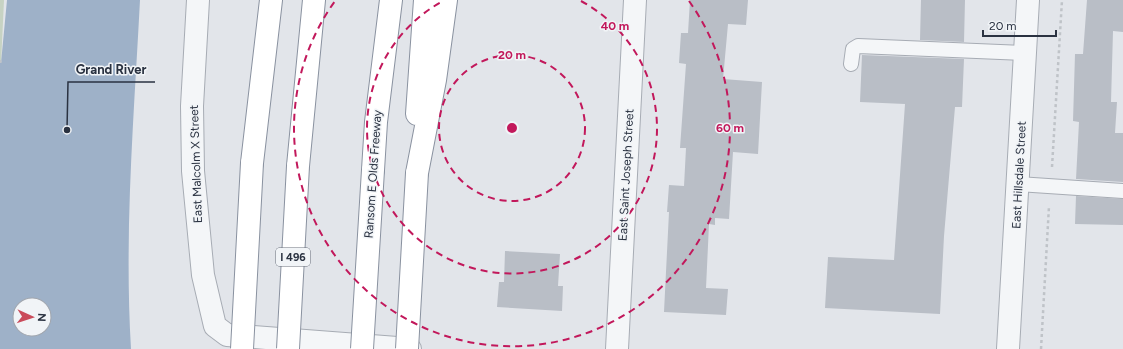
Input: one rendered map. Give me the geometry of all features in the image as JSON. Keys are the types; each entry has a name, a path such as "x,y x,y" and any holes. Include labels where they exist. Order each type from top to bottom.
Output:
{"highway":[{"path":"242,349 252,163 256,0"},
{"path":"252,163 271,0"},
{"name":"I 496","path":"296,345 298,166 314,0"},
{"name":"Ransom E Olds Freeway","path":"362,349 378,108 391,0"},
{"path":"407,349 417,173 418,100 425,0"},
{"path":"417,173 435,80 446,0"}],"street":[{"name":"East Malcolm X Street","path":"198,0 192,106 194,171 202,275 215,326 227,336 296,345"},
{"name":"East Saint Joseph Street","path":"617,349 636,0"},
{"name":"East Hillsdale Street","path":"1008,349 1028,0"},
{"path":"296,345 410,349"}],"lane":[{"path":"851,64 853,49 858,46 1025,53"},
{"path":"1018,184 1123,191"}],"path":[{"path":"0,60 1,64"}],"green space":[{"path":"0,0 4,0 1,64 0,62"}],"water":[{"path":"7,0 140,0 129,218 129,305 131,349 0,349 0,62 1,63"}],"building":[{"path":"690,0 748,0 746,25 728,24 723,79 762,82 758,154 733,152 729,219 715,218 715,225 709,224 706,288 728,289 726,315 664,312 669,185 684,186 686,148 680,148 686,64 679,63 681,33 688,33"},
{"path":"921,0 965,0 964,42 920,40"},
{"path":"1087,0 1123,0 1123,32 1113,31 1111,102 1117,102 1115,133 1123,133 1123,182 1076,179 1079,122 1073,121 1075,54 1083,54"},
{"path":"862,55 964,59 962,107 955,107 944,236 940,314 825,308 828,257 894,260 905,104 860,102"},
{"path":"1076,196 1123,199 1123,225 1075,224"},
{"path":"505,251 560,254 558,286 563,286 562,311 497,307 499,282 504,282"}],"place":[{"name":"Grand River","path":"67,130"}]}
